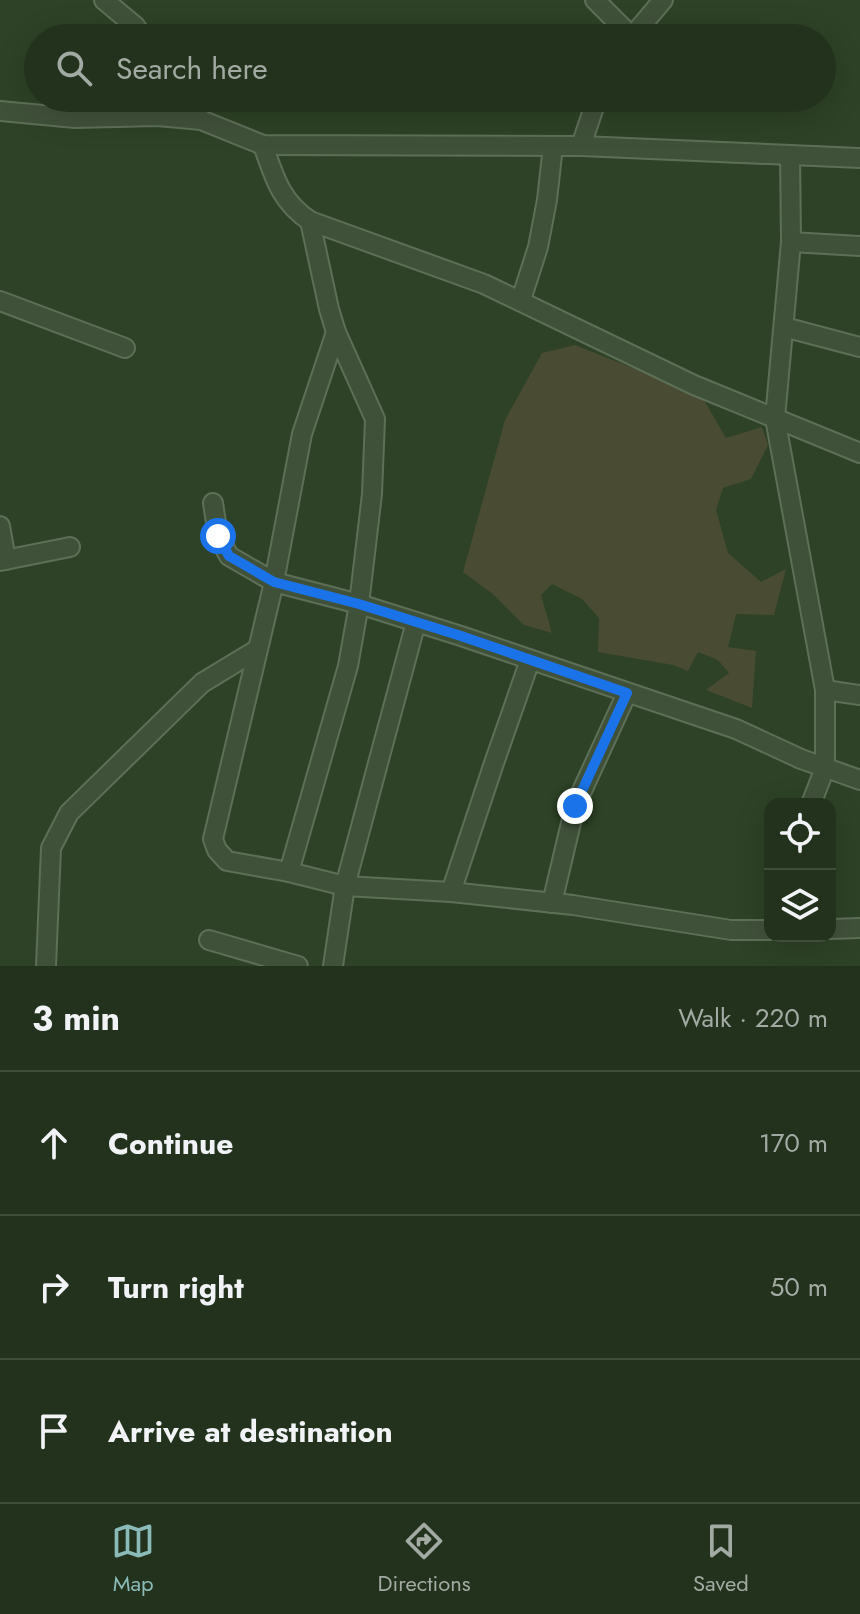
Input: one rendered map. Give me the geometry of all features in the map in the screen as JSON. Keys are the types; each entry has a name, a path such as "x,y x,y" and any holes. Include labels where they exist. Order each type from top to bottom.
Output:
{"street":[{"path":"104,0 133,24"},
{"path":"595,0 619,24"},
{"path":"643,24 663,0"},
{"path":"0,111 75,118 158,116 201,120 263,145 581,146 852,158 860,140"},
{"path":"196,112 201,120"},
{"path":"581,146 592,112"},
{"path":"263,145 280,191 310,221 484,284 694,385 860,453"},
{"path":"521,300 538,247 553,146"},
{"path":"790,155 791,242 775,418 825,690 825,768 813,798"},
{"path":"289,872 348,666 372,494 375,419 336,332 310,221"},
{"path":"791,242 860,246"},
{"path":"0,301 125,348"},
{"path":"784,327 860,347"},
{"path":"336,332 302,434 274,582 213,839 217,850 227,861 345,886 451,892 552,903 731,930 764,930"},
{"path":"213,503 218,536 229,556 274,582 416,622 736,729 860,780"},
{"path":"0,526 3,561 70,547"},
{"path":"333,966 345,886 416,622"},
{"path":"46,966 51,848 69,813 202,683 258,649"},
{"path":"451,892 530,660"},
{"path":"825,690 860,695"},
{"path":"552,903 575,806 627,693"},
{"path":"836,929 860,928"},
{"path":"209,940 298,966"}],"green space":[{"path":"575,345 701,395 726,438 762,427 768,445 751,479 723,488 716,510 728,553 761,582 786,569 774,615 736,614 728,647 756,651 752,708 706,690 729,673 718,660 698,652 688,671 673,665 598,652 599,618 582,599 552,584 541,595 552,633 524,625 494,595 463,572 505,420 542,353"}],"route":[{"path":"218,536 229,556 274,582 359,604 461,636 627,693 575,806"}]}
